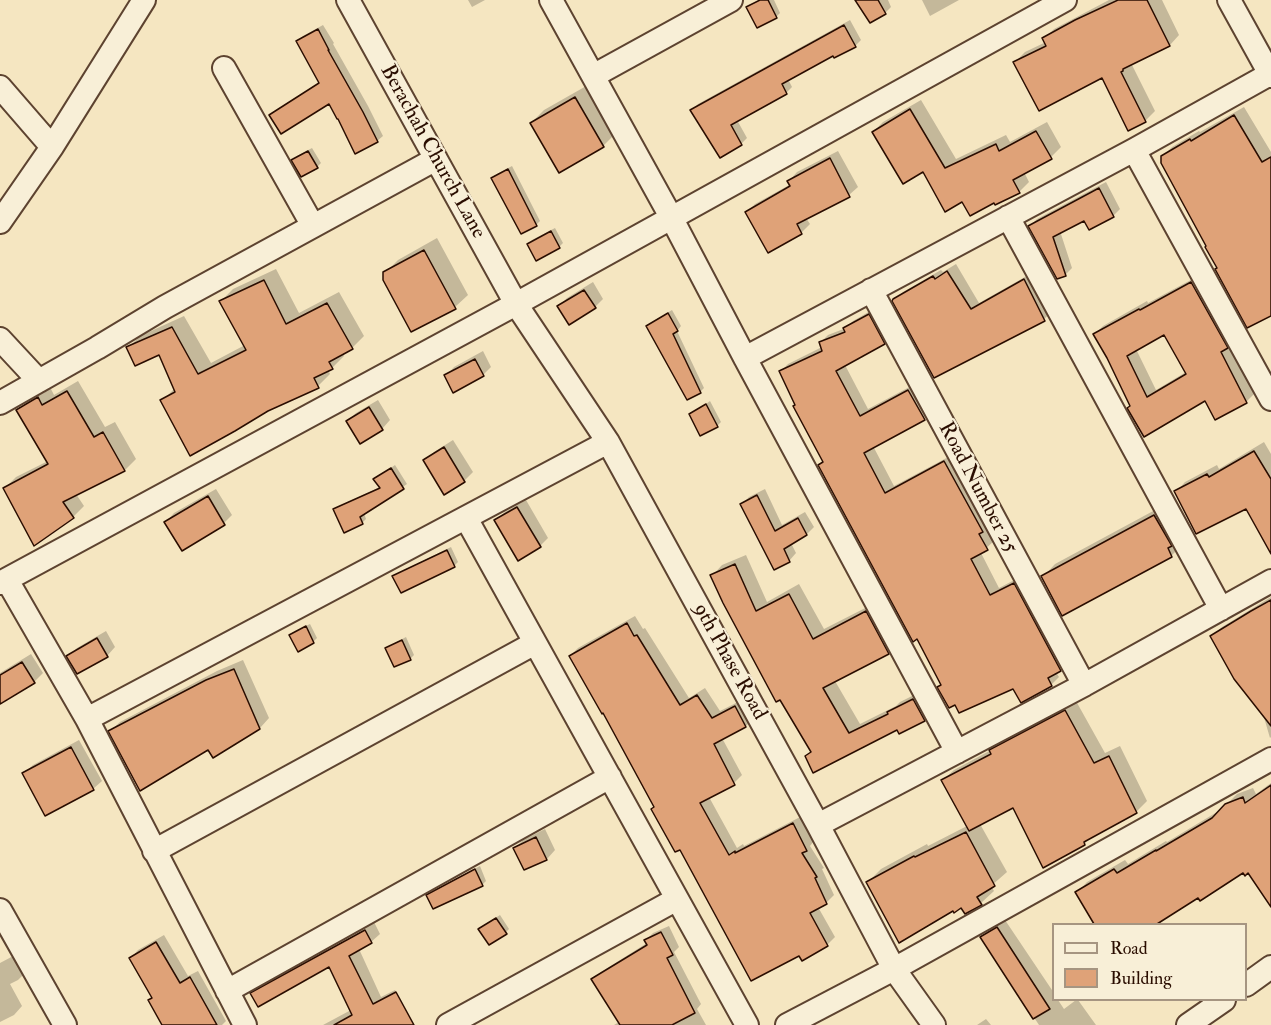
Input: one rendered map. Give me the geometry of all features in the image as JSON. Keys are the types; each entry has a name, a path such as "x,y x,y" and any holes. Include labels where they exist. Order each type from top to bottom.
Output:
{"street":[{"path":"0,222 52,147 144,0"},
{"name":"Berachah Church Lane","path":"348,0 516,304"},
{"path":"551,0 671,217 744,358 957,752"},
{"path":"593,76 731,0"},
{"path":"744,358 1270,75 1229,0"},
{"path":"245,1025 87,718 3,582 516,304 1052,3"},
{"path":"224,68 313,226"},
{"path":"0,87 52,147"},
{"path":"1134,150 1271,399"},
{"path":"0,402 165,307 436,159"},
{"path":"1008,217 1221,609"},
{"name":"Road Number 25","path":"871,290 1084,685"},
{"name":"9th Phase Road","path":"516,304 608,442 818,825 894,969 934,1025"},
{"path":"0,339 39,381"},
{"path":"87,718 608,442"},
{"path":"466,518 747,1025"},
{"path":"818,825 1084,685 1271,581"},
{"path":"154,851 535,643"},
{"path":"787,1025 894,969 1271,759"},
{"path":"227,991 610,777"},
{"path":"448,1025 677,900"},
{"path":"0,910 65,1025"},
{"path":"1247,984 1271,967"},
{"path":"1188,1025 1221,1001"}],"building":[{"path":"760,0 768,0 777,18 757,28 746,7"},
{"path":"855,0 878,0 886,14 870,23"},
{"path":"1118,0 1147,0 1170,46 1121,72 1146,122 1128,131 1102,78 1039,111 1013,62 1046,46 1042,38"},
{"path":"844,25 856,47 834,58 833,56 782,84 787,94 731,125 742,145 720,158 690,110"},
{"path":"318,29 378,142 355,154 329,104 281,134 269,115 319,83 296,41"},
{"path":"575,97 604,147 559,173 530,123"},
{"path":"910,109 945,168 996,144 999,151 1036,131 1052,159 1013,180 1020,193 970,216 962,202 945,212 923,172 903,184 872,132"},
{"path":"1234,115 1262,162 1271,157 1271,316 1247,328 1161,163 1161,156"},
{"path":"308,151 318,168 301,177 291,160"},
{"path":"830,158 850,197 797,224 802,234 768,253 745,212 790,186 787,181"},
{"path":"508,169 537,226 521,234 491,178"},
{"path":"1099,188 1114,217 1089,230 1084,221 1053,237 1066,276 1057,279 1028,226"},
{"path":"551,231 560,248 536,261 527,244"},
{"path":"424,250 456,309 411,332 383,280 383,272"},
{"path":"947,271 971,309 1024,279 1045,321 934,378 892,301 933,276 935,279"},
{"path":"264,280 286,324 327,303 353,349 329,362 333,369 314,378 319,388 268,411 190,456 160,400 175,392 159,355 135,366 126,347 172,327 198,374 246,350 219,301"},
{"path":"1191,282 1228,348 1221,352 1247,403 1215,420 1205,401 1144,437 1127,408 1130,406 1093,334","holes":["1164,335 1186,374 1147,397 1127,356"]},
{"path":"584,290 596,308 569,325 557,306"},
{"path":"668,313 678,331 673,334 701,393 687,400 646,326"},
{"path":"869,314 885,344 836,371 860,416 908,390 925,420 864,453 885,493 944,461 983,532 979,534 988,550 971,559 990,595 1014,583 1061,671 1048,678 1052,686 1021,703 1013,689 959,713 955,705 949,708 937,687 941,685 917,639 913,642 818,465 823,462 793,406 795,405 779,371 822,351 819,342 845,332 843,328"},
{"path":"475,359 484,376 453,393 444,375"},
{"path":"67,391 94,437 103,432 125,471 63,502 74,518 34,546 3,488 48,464 16,410 38,397 42,405"},
{"path":"706,404 718,427 700,436 689,414"},
{"path":"369,407 383,430 360,444 346,421"},
{"path":"444,447 465,482 444,495 423,460"},
{"path":"1254,451 1271,479 1271,554 1246,509 1196,534 1174,491 1207,474 1209,477"},
{"path":"391,468 404,489 360,517 363,524 344,533 333,509 380,488 373,479"},
{"path":"757,495 775,531 798,518 807,535 784,549 790,562 774,570 740,504"},
{"path":"208,496 225,525 182,551 164,522"},
{"path":"517,507 541,547 518,561 494,520"},
{"path":"1154,515 1172,546 1168,548 1172,557 1062,616 1041,576"},
{"path":"447,550 455,567 401,593 392,576"},
{"path":"735,564 756,611 789,594 813,639 866,611 889,654 823,688 849,733 913,699 925,721 899,734 897,730 813,773 805,756 811,752 780,700 776,702 710,575"},
{"path":"1271,600 1271,726 1234,679 1210,636"},
{"path":"627,623 634,636 637,635 680,705 697,695 712,718 735,706 746,727 714,744 735,785 700,803 729,855 793,823 807,851 802,853 817,877 815,878 827,904 810,913 828,946 802,961 799,956 751,981 680,850 675,852 651,809 654,807 569,656"},
{"path":"306,626 314,643 298,652 289,635"},
{"path":"97,638 108,657 77,674 66,656"},
{"path":"402,640 411,660 394,667 385,648"},
{"path":"22,662 35,683 0,704 0,675"},
{"path":"234,669 260,729 213,758 208,750 140,791 108,731 206,680"},
{"path":"1065,710 1094,763 1109,756 1137,813 1043,868 1013,808 969,831 941,780 991,754 989,750"},
{"path":"71,747 94,790 45,816 22,773"},
{"path":"1271,785 1271,907 1248,873 1245,876 1243,873 1200,901 1198,898 1159,923 1093,923 1075,892 1114,869 1117,873 1156,851 1212,818 1225,804 1243,797 1245,803"},
{"path":"966,832 995,886 977,897 982,905 965,914 961,908 954,913 953,911 899,943 866,882"},
{"path":"536,837 547,860 524,870 513,848"},
{"path":"475,869 483,886 433,909 426,895"},
{"path":"496,918 507,934 489,945 478,929"},
{"path":"997,927 1050,1009 1033,1019 980,937"},
{"path":"365,930 372,943 349,956 373,1004 396,992 414,1025 334,1025 352,1015 329,967 258,1007 250,993"},
{"path":"661,932 673,955 667,958 695,1013 672,1025 620,1025 591,979 647,945 644,940"},
{"path":"156,942 180,983 190,977 217,1025 162,1025 148,1000 152,998 129,958"}]}
